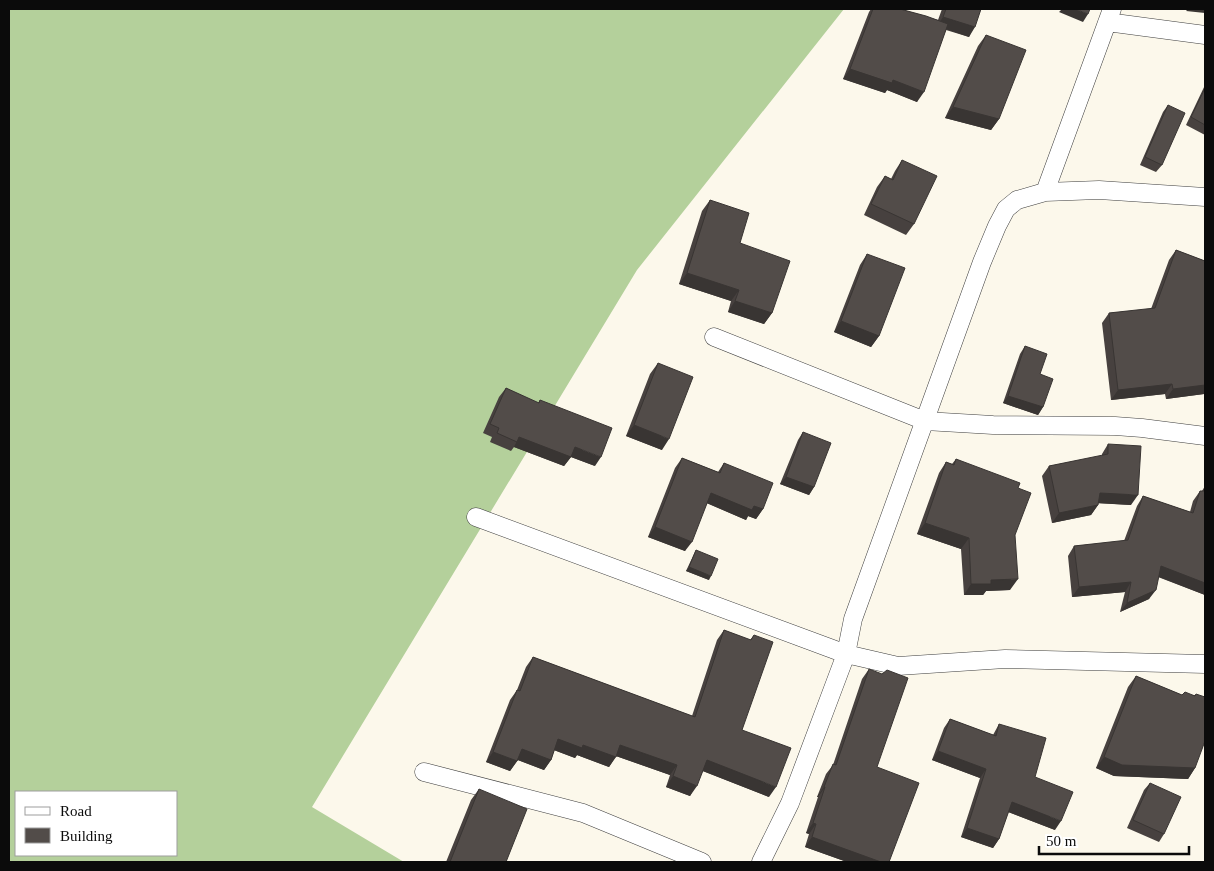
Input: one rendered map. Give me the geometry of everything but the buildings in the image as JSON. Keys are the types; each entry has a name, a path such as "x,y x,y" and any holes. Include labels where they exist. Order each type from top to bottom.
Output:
{"street":[{"path":"1045,192 1109,16 1205,35"},
{"path":"761,862 790,803 846,654 853,618 982,262 1006,209 1017,200 1045,192 1099,190 1205,197"},
{"path":"714,337 925,421 993,426 1115,426 1205,436"},
{"path":"476,517 846,654 898,666 1005,659 1205,664"},
{"path":"424,772 583,813 702,862"}],"green space":[{"path":"9,9 844,9 637,270 312,807 404,862 9,862"}]}
